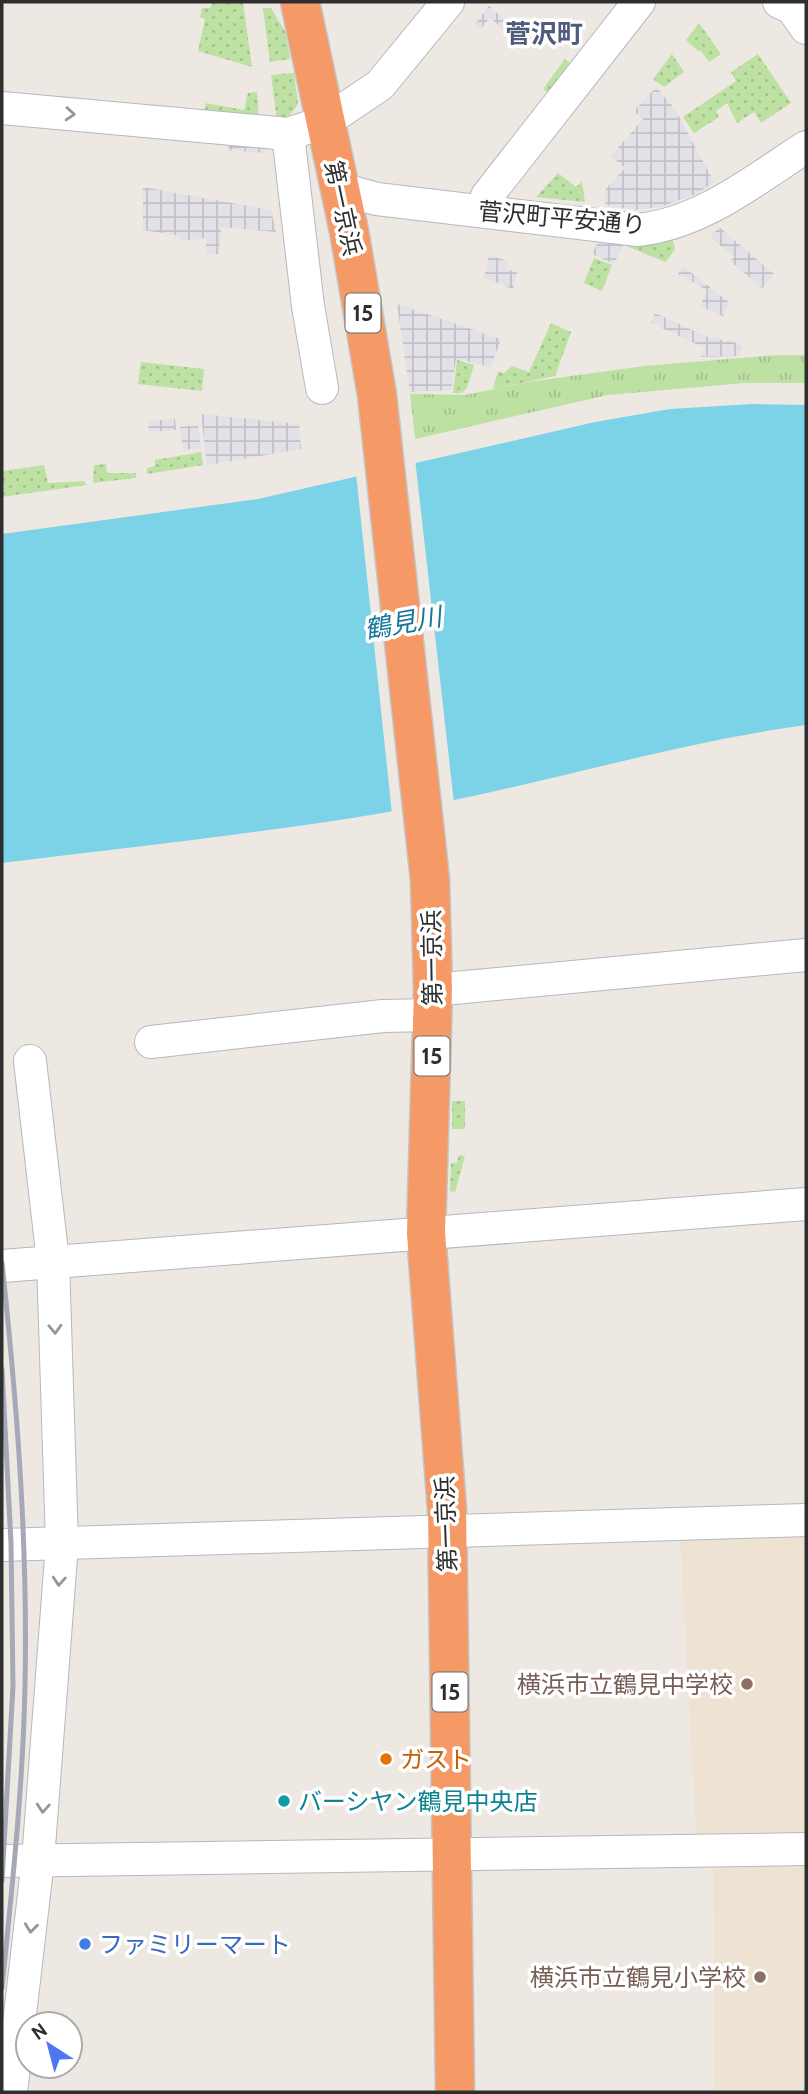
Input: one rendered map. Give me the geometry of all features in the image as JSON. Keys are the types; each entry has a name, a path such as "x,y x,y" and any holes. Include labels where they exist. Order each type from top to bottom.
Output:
{"highway":[{"name":"第一京浜","path":"300,2 340,189 377,395 430,880 433,1003 426,1233 447,1530 456,2092"}],"street":[{"path":"2,108 288,134 325,122 380,85 448,2"},
{"path":"483,211 487,196 639,2"},
{"path":"288,134 308,306 322,388"},
{"name":"菅沢町平安通り","path":"340,189 377,199 638,230 668,226 697,216 806,147"},
{"path":"151,1042 383,1016 433,1003 806,955"},
{"path":"11,2092 38,1860 62,1544 53,1261 30,1061"},
{"path":"2,1266 806,1204"},
{"path":"2,1545 806,1520"},
{"path":"2,1861 806,1849"}],"shaded area":[{"path":"489,6 518,30 512,37 490,18 481,29 475,24"},
{"path":"656,87 675,109 714,182 696,194 663,206 637,210 606,205 605,190 625,168 611,156 643,119 634,111"},
{"path":"229,138 264,141 266,153 228,150"},
{"path":"143,187 271,210 276,232 221,227 219,254 206,255 206,238 182,241 181,236 143,230"},
{"path":"719,227 774,274 762,288 730,261 734,257 710,237"},
{"path":"601,236 626,239 614,264 592,254"},
{"path":"489,255 508,261 506,269 517,272 513,289 484,278"},
{"path":"684,267 729,302 723,316 700,306 707,290 678,274"},
{"path":"397,304 501,339 491,367 456,359 451,390 410,392"},
{"path":"655,313 712,339 714,336 726,342 728,339 743,347 739,356 700,357 705,348 651,323"},
{"path":"201,414 299,424 301,449 207,465"},
{"path":"175,419 176,430 149,432 148,421"},
{"path":"198,425 201,448 183,450 180,427"},
{"name":"横浜市立鶴見中学校","path":"806,1533 806,1832 696,1835 680,1535"},
{"name":"横浜市立鶴見小学校","path":"806,1860 806,2092 715,2092 713,1861"}],"green space":[{"path":"212,2 243,2 252,67 198,51 205,19 200,17 202,8 210,8"},
{"path":"263,8 271,8 286,33 290,59 270,62"},
{"path":"699,23 721,54 709,62 700,50 686,40"},
{"path":"672,54 684,72 664,87 653,79"},
{"path":"758,54 791,103 761,123 754,112 737,123 727,103 716,111 719,117 694,133 683,117 736,81 731,72"},
{"path":"565,59 575,67 552,96 543,89"},
{"path":"294,73 298,104 290,115 277,120 271,75"},
{"path":"257,92 259,120 204,112 206,103 244,110 248,93"},
{"path":"558,173 576,187 582,182 585,202 536,197"},
{"path":"672,237 675,249 666,262 626,246 629,241"},
{"path":"594,258 612,265 602,291 584,283"},
{"path":"551,323 571,332 555,376 493,389 498,371 504,373 512,366 529,372"},
{"path":"806,355 806,383 745,383 608,395 415,439 410,394 465,395 528,382 644,366"},
{"path":"457,360 474,365 467,388 462,393 453,393"},
{"path":"141,362 204,369 202,391 138,384"},
{"path":"201,452 203,465 147,474 147,468 155,466 155,460"},
{"path":"106,464 107,473 136,473 136,478 93,483 94,465"},
{"path":"44,465 48,483 84,481 86,485 2,497 2,471"},
{"path":"452,1101 465,1101 465,1129 452,1129"},
{"path":"459,1155 465,1156 455,1192 450,1191 451,1163 457,1163"}],"water":[{"name":"鶴見川","path":"752,404 806,405 806,725 718,740 502,790 402,810 231,835 2,863 2,534 258,499 595,422 670,409"}],"pier":[{"path":"415,459 454,803 392,814 356,473"}],"railway":[{"path":"2,1263 20,1474 25,1580 24,1724 2,1988"},
{"path":"2,1369 11,1543 13,1686 2,1881"}],"place":[{"name":"横浜市立鶴見中学校","path":"747,1684"},
{"name":"ガスト","path":"386,1759"},
{"name":"バーシヤン鶴見中央店","path":"284,1801"},
{"name":"ファミリーマート","path":"85,1944"},
{"name":"横浜市立鶴見小学校","path":"760,1977"}],"district":[{"name":"菅沢町","path":"544,34"}]}
